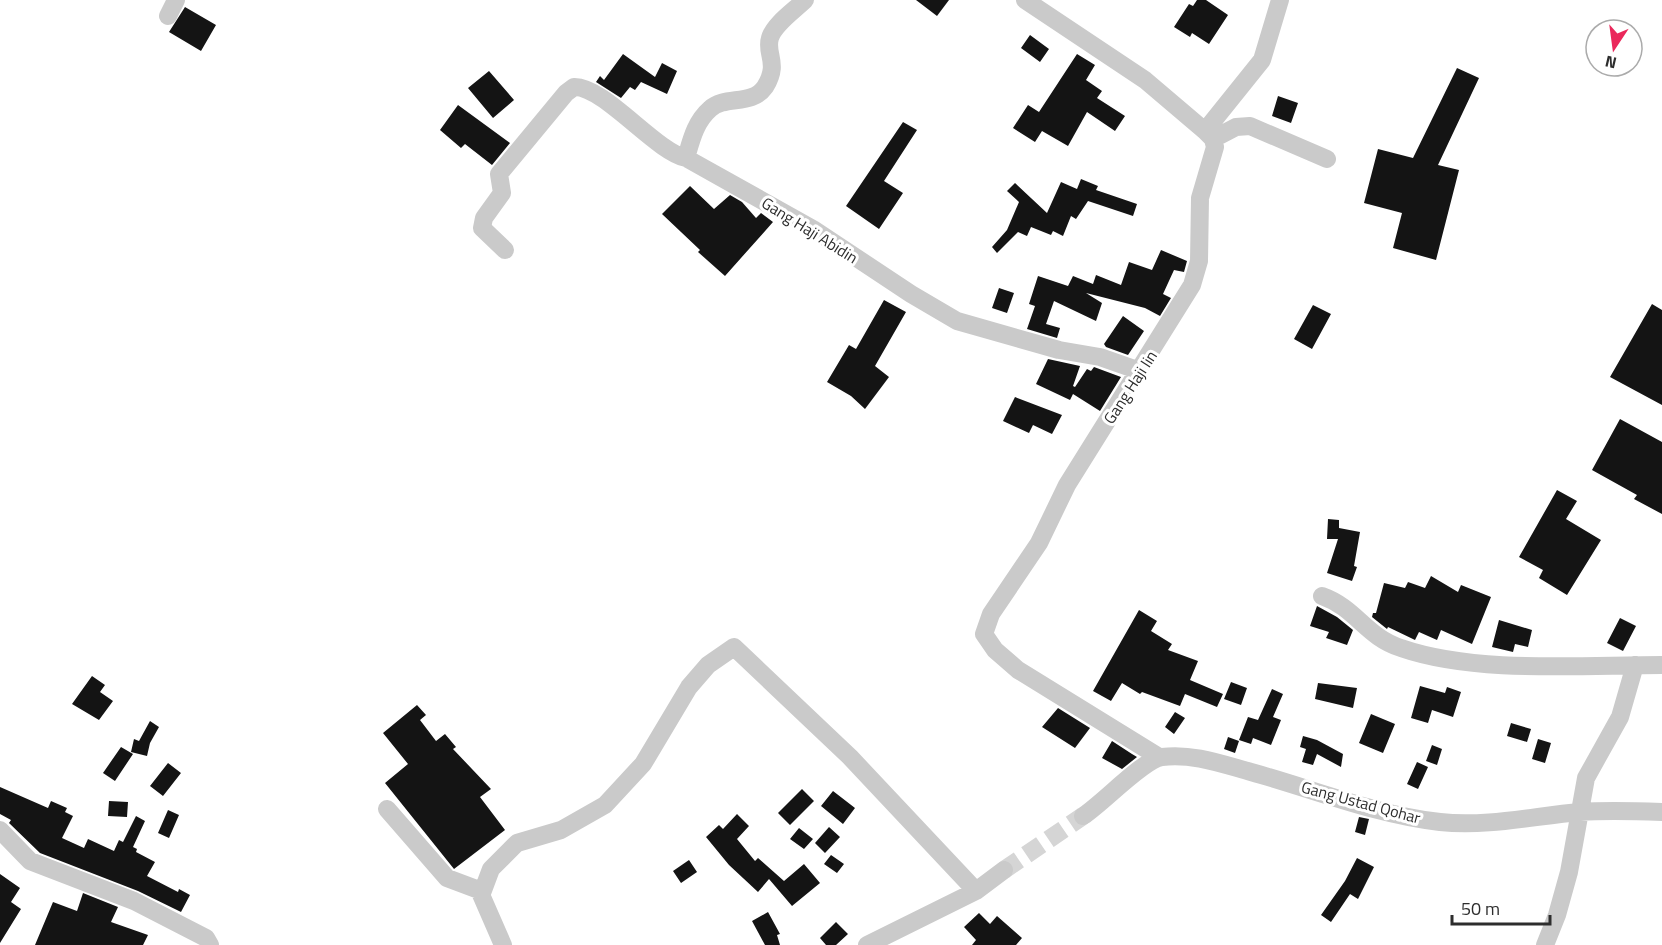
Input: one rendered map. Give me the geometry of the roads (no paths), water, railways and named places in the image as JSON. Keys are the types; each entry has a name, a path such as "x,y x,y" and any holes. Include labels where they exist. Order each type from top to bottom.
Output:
{"street":[{"path":"168,16 176,0"},
{"path":"686,158 691,138 710,108 719,103 750,98 764,88 773,63 769,45 772,33 805,0"},
{"path":"1025,0 1145,80 1209,135"},
{"path":"1209,135 1262,60 1280,0"},
{"name":"Gang Haji Abidin","path":"505,250 482,228 484,218 502,193 499,179 502,168 566,93 574,87 589,92 625,115 669,151 686,158 813,229 911,294 957,321 1059,350 1100,357 1140,371"},
{"path":"1209,135 1236,127 1250,126 1327,159"},
{"name":"Gang Haji Iin","path":"1159,757 1018,670 995,650 984,634 991,614 1039,543 1067,484 1192,285 1199,261 1197,224 1200,198 1215,147 1209,135"},
{"path":"1322,596 1343,604 1378,639 1419,654 1522,665 1662,665"},
{"path":"482,893 491,869 517,843 561,830 605,805 643,764 689,687 708,664 734,647 850,756 976,891"},
{"path":"1545,945 1563,895 1582,812 1586,778 1617,724 1635,665"},
{"path":"1083,816 1102,804 1146,763 1159,757"},
{"name":"Gang Ustad Qohar","path":"1159,757 1192,757 1215,762 1379,809 1440,822 1481,823 1582,812 1662,812"},
{"path":"387,809 447,878 477,887 482,893 503,945"},
{"path":"0,830 30,861 134,901 206,938 210,945"},
{"path":"867,945 976,891 1004,870"}],"tunnel":[{"path":"1004,870 1083,816"}]}
